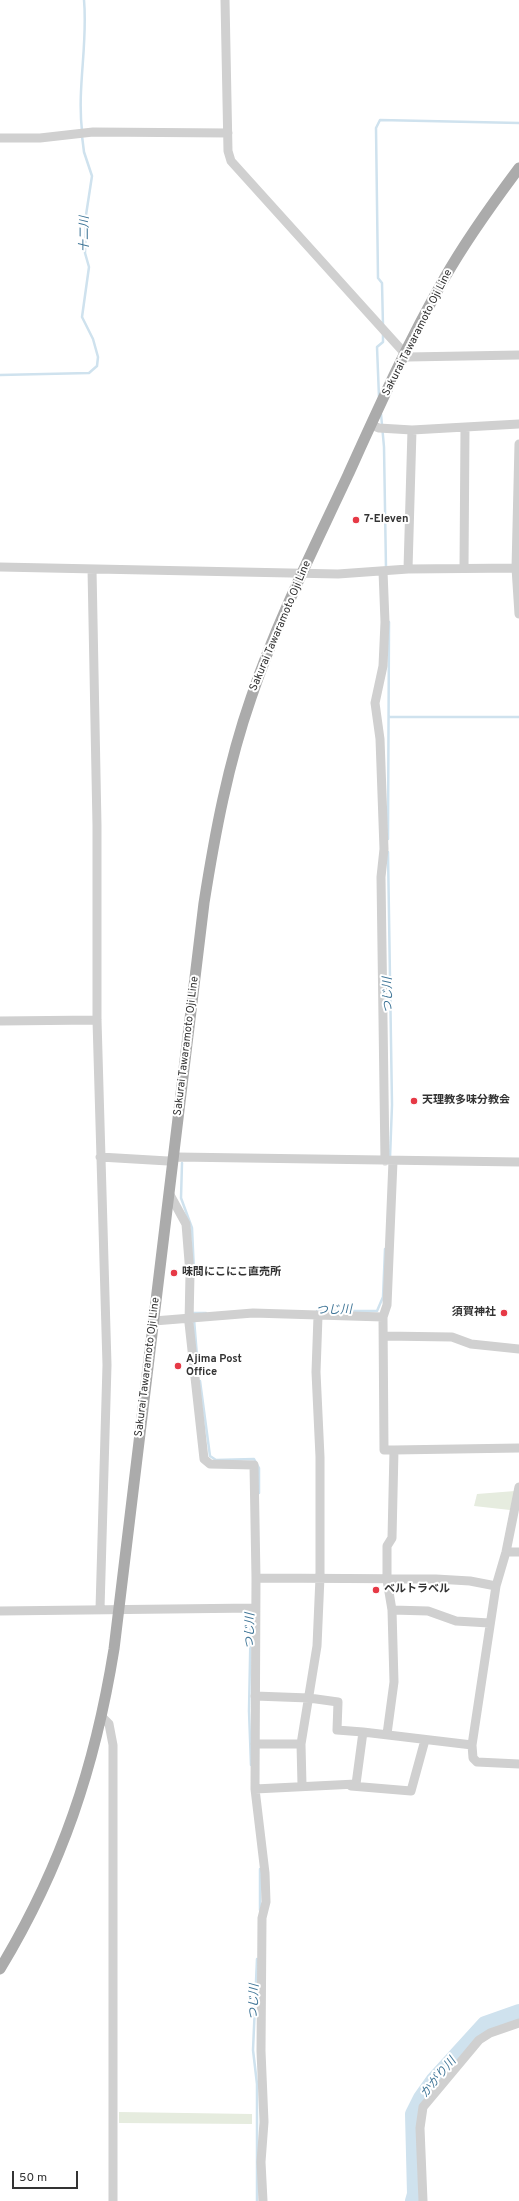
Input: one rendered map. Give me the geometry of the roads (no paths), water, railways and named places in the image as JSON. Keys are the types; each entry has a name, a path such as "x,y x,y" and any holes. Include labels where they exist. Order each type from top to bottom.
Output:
{"main road":[{"name":"Sakurai Tawaramoto Oji Line","path":"0,1969 34,1910 60,1853 75,1813 102,1717 114,1649 204,903 222,803 250,699 267,653 302,573 379,427 405,353 444,279 474,232 519,168"}],"street":[{"path":"226,0 228,151 231,160 408,357 426,358 519,355"},
{"path":"0,138 40,138 92,132 228,133"},
{"path":"379,427 412,430 519,424"},
{"path":"464,568 465,428"},
{"path":"408,569 412,430"},
{"path":"519,444 517,568 519,614"},
{"path":"0,567 338,574 408,569 517,568"},
{"path":"92,569 97,818 97,1020 107,1372 100,1609"},
{"path":"383,571 385,622 383,666 375,704 380,739 384,849 381,877 389,1161 387,1306 383,1317 384,1450 519,1448"},
{"path":"0,1021 97,1020"},
{"path":"100,1157 168,1161 173,1158 519,1162"},
{"path":"169,1193 186,1224 190,1274 189,1318 204,1459 210,1464 254,1465 256,1578 255,1790 265,1873 266,1902 262,1918 261,2051 264,2122 261,2162 263,2201"},
{"path":"154,1321 253,1313 383,1317"},
{"path":"302,1786 301,1744 317,1646 320,1577 320,1457 316,1372 318,1316"},
{"path":"384,1336 452,1337 471,1344 519,1349"},
{"path":"387,1734 394,1682 392,1610 387,1580 387,1546 392,1538 394,1450"},
{"path":"519,1487 506,1552 496,1586 489,1624 472,1745 473,1758 477,1762 519,1764"},
{"path":"506,1552 519,1552"},
{"path":"256,1578 320,1577 387,1580 436,1579 470,1581 496,1586"},
{"path":"0,1611 255,1608"},
{"path":"392,1610 428,1611 456,1621 489,1624"},
{"path":"255,1696 309,1698 338,1702 337,1730 387,1734 472,1745"},
{"path":"102,1717 109,1724 113,1745 113,2201"},
{"path":"349,1786 356,1784 363,1732"},
{"path":"255,1790 302,1786 349,1786 411,1790 425,1740"},
{"path":"255,1744 301,1744"},
{"path":"424,2201 420,2128 423,2107 479,2040 490,2033 519,2023"}],"waterway":[{"name":"十二川","path":"82,131 81,98 85,33 84,0"},
{"path":"383,326 382,283 378,278 376,128 380,120 519,123"},
{"name":"十二川","path":"0,375 89,373 97,366 98,357 93,339 82,317 89,267 85,253 86,215 92,176 84,152 82,136"},
{"path":"379,397 377,347 383,342 383,333"},
{"path":"381,414 384,447 386,569"},
{"name":"つじ川","path":"388,839 389,622"},
{"path":"390,717 519,717"},
{"name":"つじ川","path":"388,852 392,1105 390,1158"},
{"path":"182,1163 181,1198 192,1228 194,1272"},
{"name":"つじ川","path":"317,1311 377,1311 383,1297 385,1249"},
{"name":"つじ川","path":"193,1313 206,1313"},
{"name":"つじ川","path":"194,1319 197,1356"},
{"name":"つじ川","path":"200,1381 210,1456 216,1460 254,1459 259,1468 259,1493"},
{"name":"つじ川","path":"251,1609 249,1711 251,1765"},
{"name":"つじ川","path":"260,1869 260,1910"},
{"name":"つじ川","path":"257,1959 253,2050 257,2084 257,2201"},
{"name":"かがり川","path":"413,2201 415,2194 413,2114 421,2098 433,2081 485,2024 519,2012"}],"place":[{"name":"7-Eleven","path":"356,520"},
{"name":"天理教多味分教会","path":"414,1101"},
{"name":"味間にこにこ直売所","path":"174,1273"},
{"name":"須賀神社","path":"504,1313"},
{"name":"Ajima Post Office","path":"178,1366"},
{"name":"ベルトラベル","path":"376,1590"}]}
